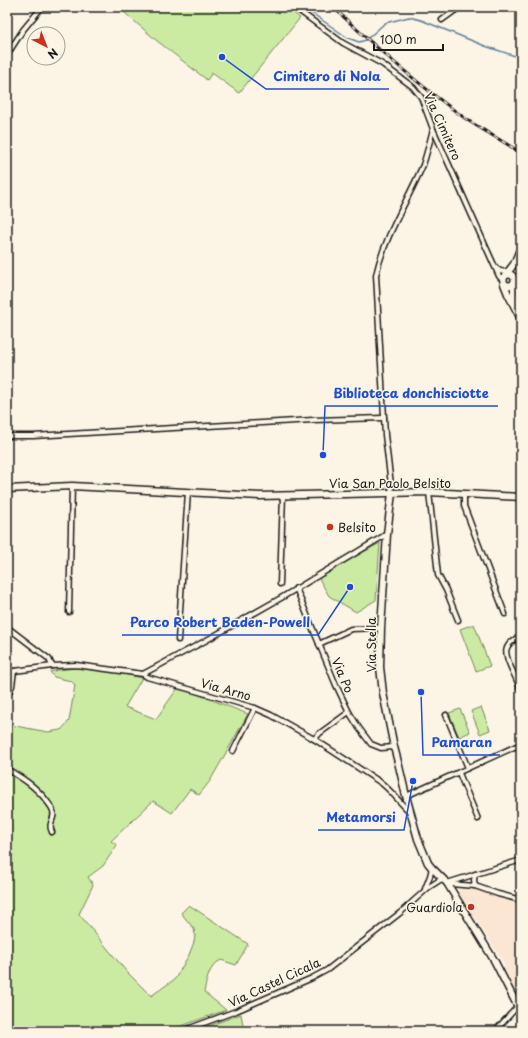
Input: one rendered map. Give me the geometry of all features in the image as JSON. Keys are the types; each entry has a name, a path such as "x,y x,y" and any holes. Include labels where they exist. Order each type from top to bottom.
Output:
{"main road":[{"path":"518,311 508,294 504,281 520,250"},
{"path":"520,250 514,281 515,302 521,319"},
{"path":"504,281 511,275 514,281"},
{"path":"504,281 510,286 514,281"},
{"name":"Via San Paolo Belsito","path":"7,489 72,486 260,496 429,492 521,497"},
{"name":"Via Stella","path":"392,492 387,534 380,667 383,693 394,748 400,766 410,811"},
{"path":"410,811 428,863 445,881 494,960 521,1013"}],"street":[{"path":"7,55 23,30 42,7"},
{"name":"Via Cimitero","path":"294,7 344,44 382,64 413,87 421,97 433,129 495,268 499,276 504,281"},
{"path":"442,20 460,7"},
{"path":"392,492 385,435 376,275 379,261 389,235 423,164 433,129"},
{"path":"495,268 503,272 507,272 511,269"},
{"path":"7,436 33,436 313,420 384,418"},
{"path":"69,612 72,486"},
{"path":"178,640 188,492"},
{"path":"429,492 438,575 446,590 458,620"},
{"path":"464,494 464,506 505,614"},
{"path":"280,584 283,495"},
{"path":"143,674 281,598 387,534"},
{"name":"Via Po","path":"296,588 336,685 349,712 371,744 380,748 394,748"},
{"path":"7,627 49,659 52,666"},
{"path":"319,644 351,629 381,628"},
{"path":"521,636 510,643 506,654 521,690"},
{"path":"7,662 8,672"},
{"name":"Via Arno","path":"8,672 52,666 76,665 143,674 147,677 256,708 314,739 386,786 410,811"},
{"path":"7,696 12,686 14,671"},
{"path":"233,750 256,708"},
{"path":"314,739 349,712"},
{"path":"446,715 468,768"},
{"path":"406,796 521,744"},
{"path":"7,769 29,783 51,806 54,815 50,826 52,832"},
{"path":"458,773 478,819"},
{"name":"Via Castel Cicala","path":"182,1031 236,1011 327,970 400,913 429,887 445,881 476,874 521,860"},
{"path":"422,893 427,884 432,868"},
{"path":"475,886 474,880 476,874"},
{"path":"445,881 475,886 521,900"},
{"path":"495,1031 518,1006"}],"shaded area":[{"path":"464,888 477,889 521,902 521,1005 503,970 505,965 459,896 458,893"}],"green space":[{"path":"118,7 286,7 300,18 239,93 212,73 207,80 156,40"},
{"path":"380,543 376,600 356,612 329,596 318,577"},
{"path":"474,624 490,666 476,671 460,629"},
{"path":"76,668 120,673 142,678 125,707 156,719 177,689 194,693 248,714 210,781 199,795 190,789 172,813 153,801 111,841 117,845 103,866 88,877 93,885 79,914 126,971 151,996 175,979 189,955 194,942 194,929 181,913 189,905 248,944 236,965 221,960 211,969 208,978 204,992 226,1010 167,1031 7,1031 7,723 10,725 48,732 61,730 69,721 75,685 71,681 54,677 50,672"},
{"path":"481,707 490,730 480,734 471,711"},
{"path":"460,709 470,732 459,737 449,713"},
{"path":"241,1014 244,1031 195,1031"}],"waterway":[{"path":"306,9 348,38 359,42 366,40 385,23 409,17 421,20 485,46 521,58"}],"railway":[{"path":"333,7 365,37 431,93 466,119 521,153"}],"place":[{"name":"Cimitero di Nola","path":"222,57"},
{"name":"Biblioteca donchisciotte","path":"323,455"},
{"name":"Belsito","path":"330,527"},
{"name":"Parco Robert Baden-Powell","path":"350,587"},
{"name":"Pamaran","path":"421,692"},
{"name":"Metamorsi","path":"413,781"},
{"name":"Guardiola","path":"471,907"}]}
